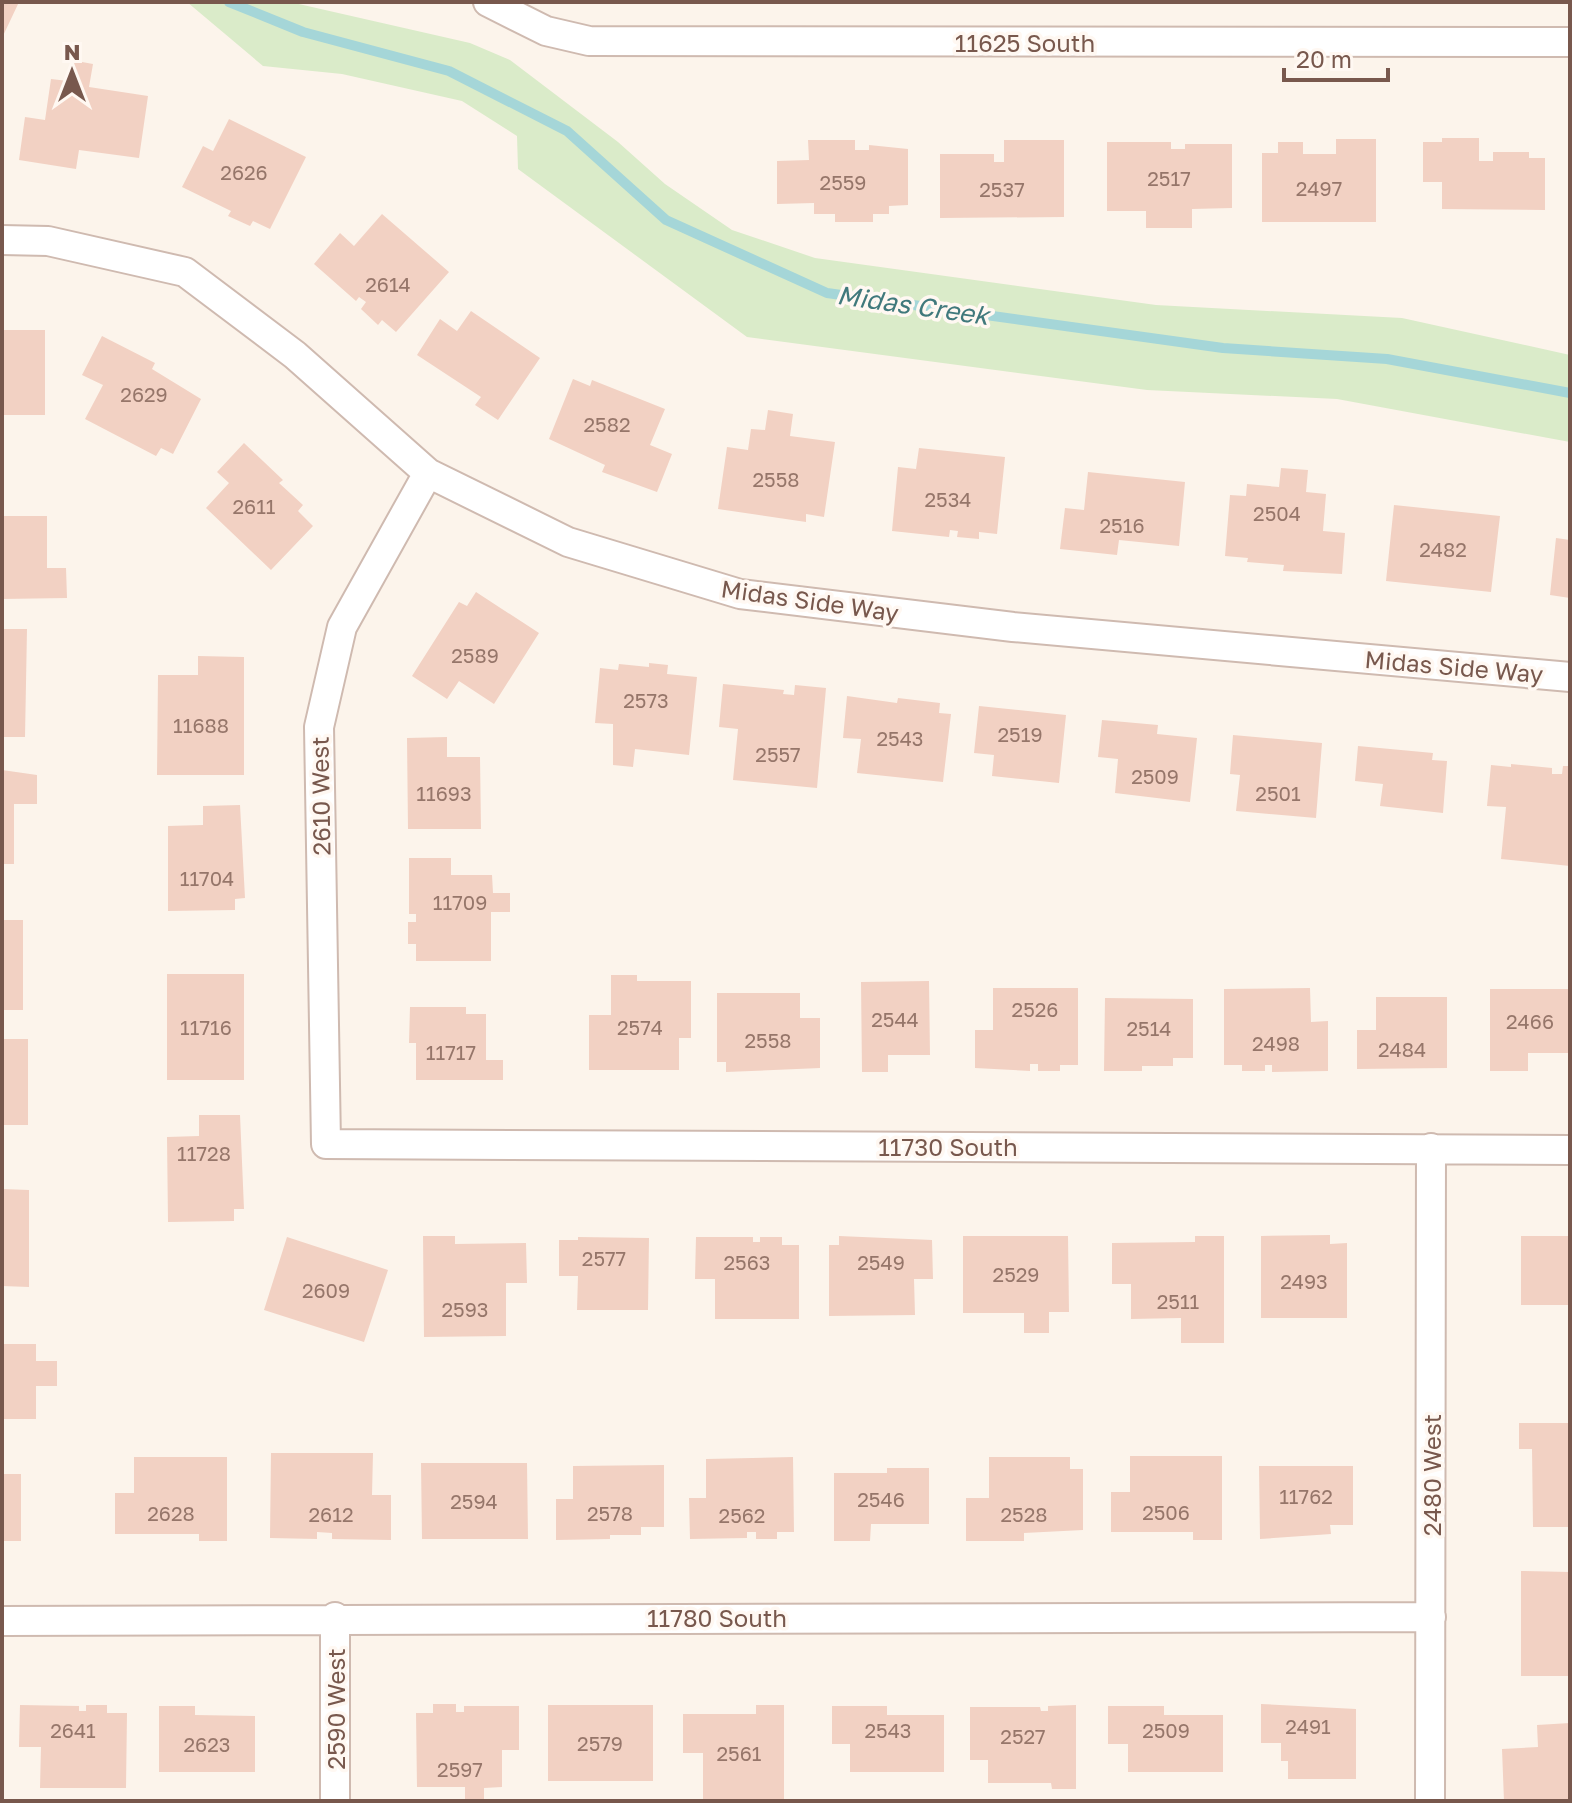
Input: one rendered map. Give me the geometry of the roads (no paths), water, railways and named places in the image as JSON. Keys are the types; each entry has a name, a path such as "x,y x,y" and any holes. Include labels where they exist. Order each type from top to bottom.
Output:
{"street":[{"name":"11625 South","path":"488,2 546,31 589,41 1570,42"},
{"name":"Midas Side Way","path":"2,240 48,241 185,272 295,355 428,473 568,542 740,594 1013,627 1570,677"},
{"name":"2610 West","path":"326,1144 319,727 342,627 428,473"},
{"name":"11730 South","path":"326,1144 1570,1150"},
{"name":"2480 West","path":"1430,1801 1431,1148"},
{"name":"11780 South","path":"2,1621 335,1617 1431,1617"},
{"name":"2590 West","path":"335,1617 335,1801"}],"waterway":[{"name":"Midas Creek","path":"229,2 303,32 449,71 567,131 666,220 827,293 1223,348 1387,359 1570,393"}]}
